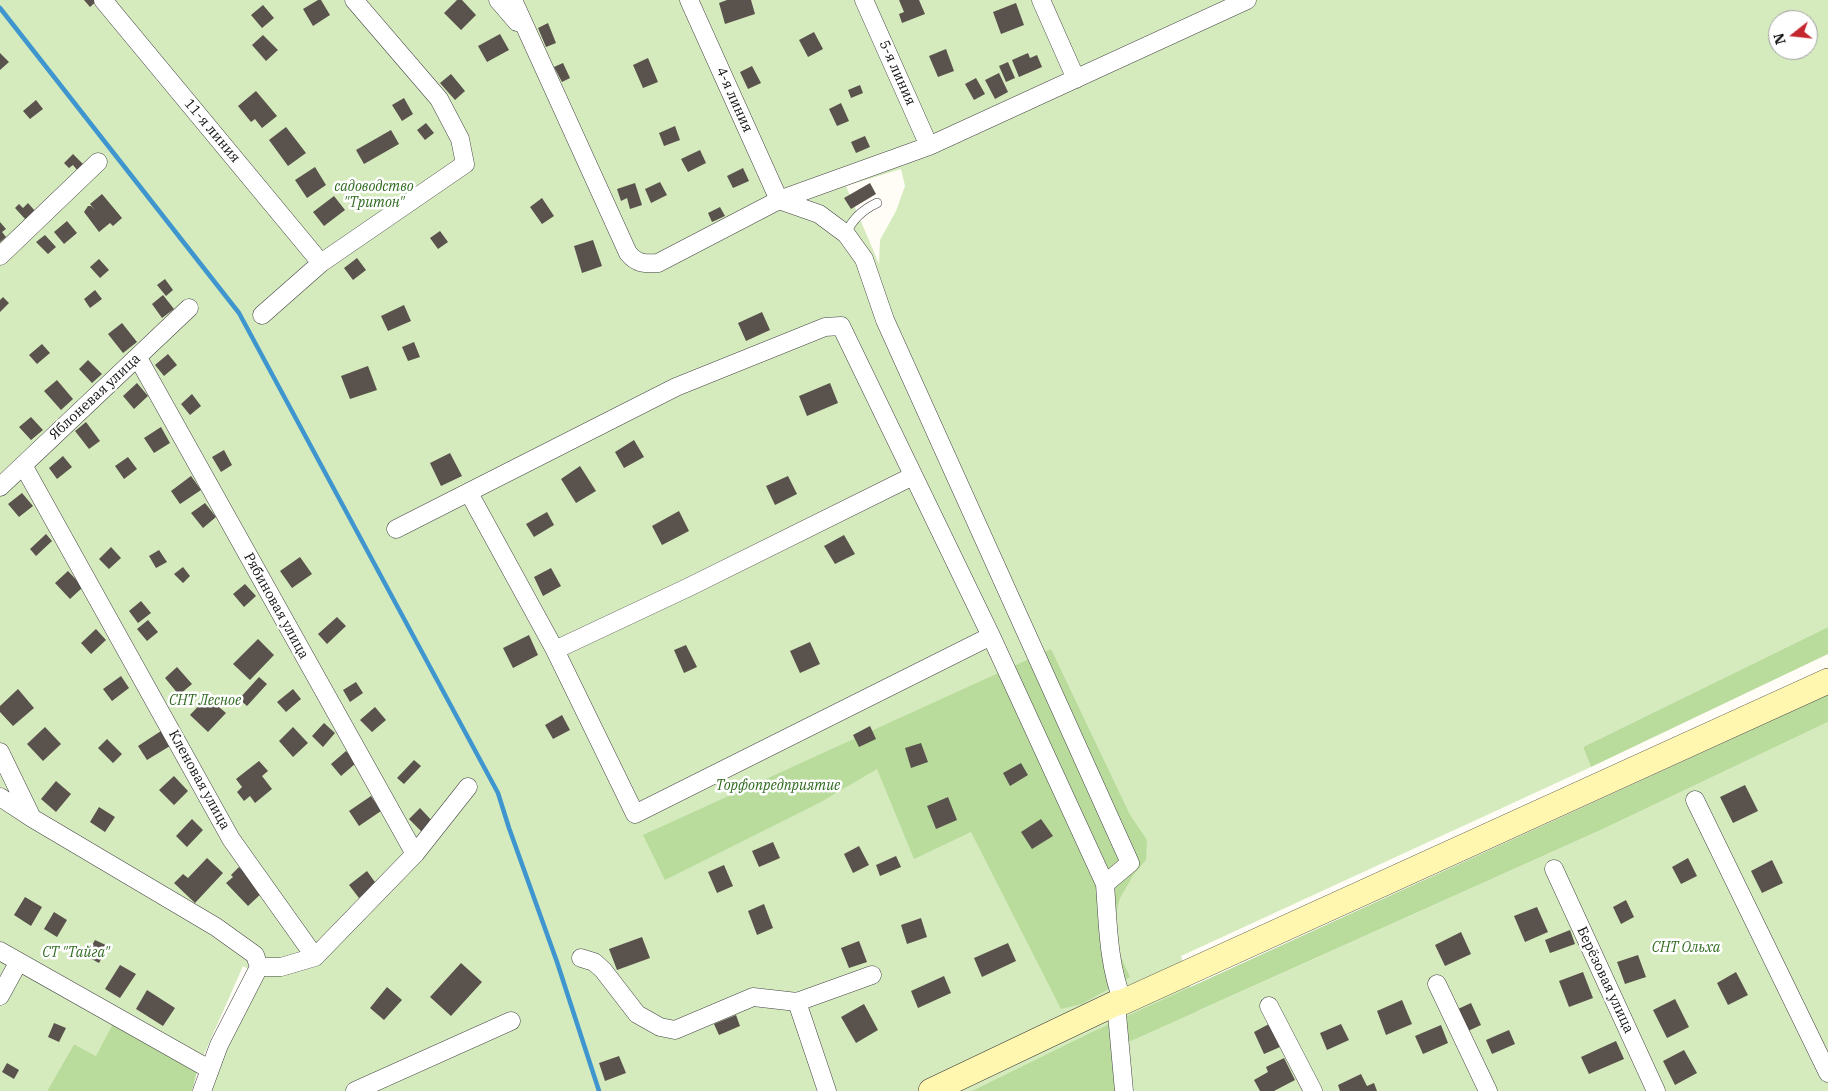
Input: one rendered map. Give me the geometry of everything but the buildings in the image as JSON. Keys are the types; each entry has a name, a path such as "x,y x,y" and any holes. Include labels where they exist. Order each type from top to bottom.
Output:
{"main road":[{"path":"931,1091 1119,1003 1828,681"}],"street":[{"name":"11-я линия","path":"103,0 321,263"},
{"path":"262,315 321,263 465,164 460,139 440,99 354,0"},
{"path":"498,0 526,33"},
{"path":"513,0 526,33 628,254 640,263 658,263 778,200 929,146 1076,78 1216,6 1247,0"},
{"name":"4-я линия","path":"689,0 778,200"},
{"name":"5-я линия","path":"864,0 929,146"},
{"path":"1041,0 1076,78"},
{"path":"0,256 98,162"},
{"path":"778,200 819,214 846,234 864,259 885,320 1130,863 1105,884"},
{"name":"Яблоневая улица","path":"0,487 189,308"},
{"path":"396,529 676,387 825,327 841,326 991,636 1105,884 1110,952 1119,1003 1124,1091"},
{"name":"Рябиновая улица","path":"138,358 415,854"},
{"name":"Кленовая улица","path":"23,465 232,839 316,956"},
{"path":"555,650 689,587 913,476"},
{"path":"469,493 555,650 635,814 991,636"},
{"path":"0,752 32,818"},
{"path":"259,967 281,967 316,956 415,854 468,788"},
{"path":"0,797 216,927 255,955 259,967 219,1045 202,1091"},
{"path":"1695,800 1828,1073"},
{"name":"Берёзовая улица","path":"1554,869 1656,1091"},
{"path":"0,952 209,1069"},
{"path":"581,958 594,962 603,970 637,1014 660,1027 675,1030 753,997 797,1002 872,975"},
{"path":"0,996 18,963"},
{"path":"1437,984 1488,1091"},
{"path":"797,1002 827,1091"},
{"path":"1269,1006 1313,1091"},
{"path":"355,1091 511,1022"}],"lane":[{"path":"846,234 858,216 866,208 877,203"}],"green space":[{"path":"0,0 1828,0 1828,627 1583,747 1591,767 1181,956 1198,1011 1603,829 1828,722 1828,1091 210,1091 220,1059 259,975 243,966 198,1068 96,1056 74,1044 47,1091 0,1091","holes":["901,169 905,186 896,211 880,240 879,264 846,186"]},
{"path":"1828,627 1828,654 1591,767 1583,747"},
{"name":"Торфопредприятие","path":"1051,649 1130,815 1147,840 1146,860 1134,874 1120,898 1115,918 1117,948 1130,977 1082,1004 1061,1009 971,832 914,859 877,769 821,802 665,880 643,835"},
{"path":"1828,695 1828,722 1603,829 1113,1049 1116,1091 972,1091 1090,1033"},
{"path":"116,1018 198,1068 192,1091 47,1091 74,1044 96,1056"}],"waterway":[{"path":"0,8 239,313 498,793 557,962 599,1091"}],"park label":[{"name":"садоводство \"Тритон\"","path":"374,196"},
{"name":"СНТ Лесное","path":"205,701"},
{"name":"СНТ Ольха","path":"1686,948"},
{"name":"СТ \"Тайга\"","path":"76,953"}]}
